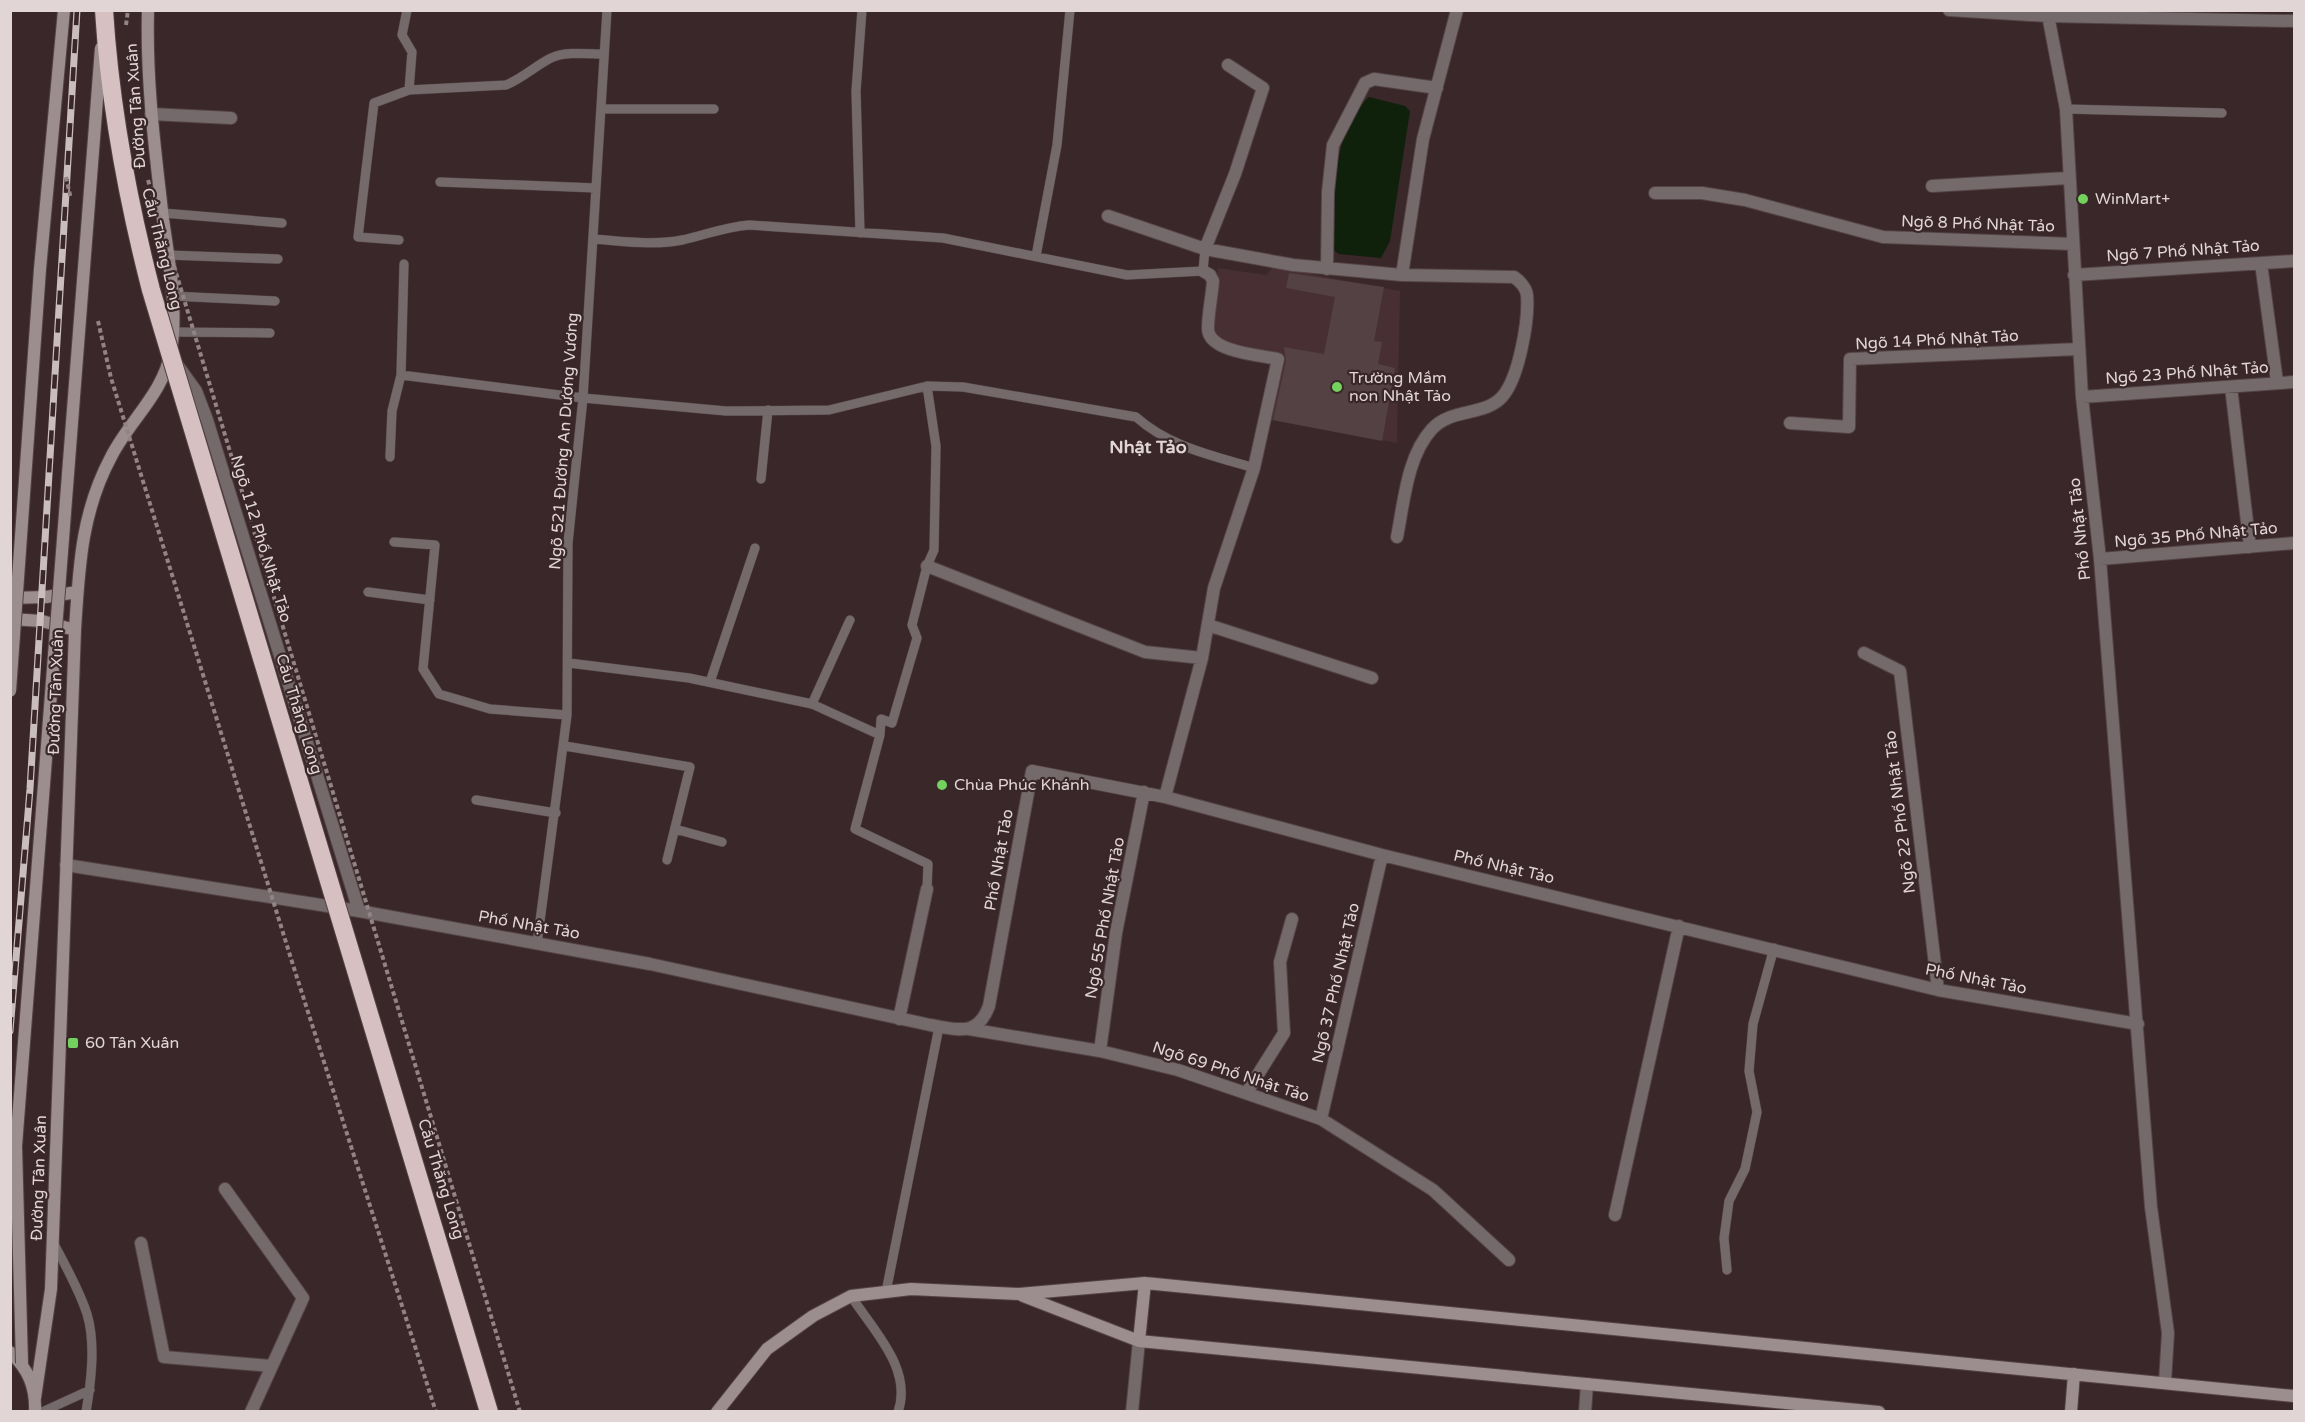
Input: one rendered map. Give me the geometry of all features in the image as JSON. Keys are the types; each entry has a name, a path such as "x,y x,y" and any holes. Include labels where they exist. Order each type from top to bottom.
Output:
{"highway":[{"name":"Cầu Thăng Long","path":"105,10 114,122 124,178 151,290 489,1412"}],"main road":[{"path":"10,691 40,269 63,10"},
{"name":"Cầu Thăng Long","path":"22,1363 16,1146 105,10"},
{"name":"Đường Tân Xuân","path":"34,1412 46,1336 53,1242 75,630 84,525 96,485 112,454 160,385 170,355 173,332 168,255 151,114 148,10"},
{"path":"10,598 46,597 77,592"},
{"path":"10,619 42,621 75,630"},
{"path":"717,1412 767,1349 813,1316 851,1296 911,1289 1019,1294 1145,1283 2295,1395"},
{"path":"1139,1341 1145,1283"},
{"path":"1019,1294 1139,1341 1879,1412"},
{"path":"10,1352 22,1363 29,1374 35,1398"},
{"path":"2071,1412 2074,1374"}],"street":[{"path":"1402,275 1423,139 1457,10"},
{"path":"1949,10 2295,21"},
{"name":"Phố Nhật Tảo","path":"66,865 359,911 678,969 939,1027 969,1029 979,1024 989,1006 1032,771 1165,796 1382,855 1774,948 1938,990 2138,1024 2100,559 2082,397 2068,178 2066,109 2047,13"},
{"path":"1205,249 1235,174 1263,88 1228,64"},
{"path":"1327,269 1328,192 1334,145 1365,83 1374,80 1437,88"},
{"path":"151,114 231,118"},
{"path":"1932,186 2068,178"},
{"name":"Ngõ 8 Phố Nhật Tảo","path":"1655,193 1702,193 1745,200 1883,237 2073,244"},
{"path":"1108,216 1205,249 1293,265 1402,275 1514,277 1522,283 1527,294 1522,339 1513,380 1502,398 1488,406 1446,418 1432,429 1415,459 1397,537"},
{"name":"Ngõ 7 Phố Nhật Tảo","path":"2074,275 2295,261"},
{"path":"2261,263 2277,382"},
{"path":"1165,796 1202,658 1214,588 1254,468 1278,359 1219,346 1211,340 1208,330 1213,281 1210,275 1203,271"},
{"name":"Ngõ 14 Phố Nhật Tảo","path":"1790,423 1849,427 1850,359 2079,349"},
{"name":"Ngõ 112 Phố Nhật Tảo","path":"170,355 196,391 207,420 359,911"},
{"name":"Ngõ 23 Phố Nhật Tảo","path":"2082,397 2295,382"},
{"path":"2231,387 2250,547"},
{"name":"Ngõ 35 Phố Nhật Tảo","path":"2100,559 2295,543"},
{"path":"927,566 1145,652 1202,658"},
{"path":"1208,625 1372,678"},
{"name":"Ngõ 22 Phố Nhật Tảo","path":"1864,653 1900,671 1938,990"},
{"name":"Ngõ 55 Phố Nhật Tảo","path":"1100,1051 1116,933 1144,792"},
{"name":"Ngõ 37 Phố Nhật Tảo","path":"1321,1119 1382,855"},
{"path":"899,1019 927,890"},
{"path":"1247,1092 1284,1033 1280,962 1292,919"},
{"path":"1615,1215 1679,926"},
{"path":"2138,1024 2151,1207 2168,1333 2164,1382"},
{"name":"Ngõ 69 Phố Nhật Tảo","path":"969,1029 1100,1051 1178,1070 1321,1119 1433,1190 1509,1260"},
{"path":"225,1189 303,1298 250,1412"},
{"path":"141,1243 164,1357 271,1365"},
{"path":"1132,1412 1139,1341"},
{"path":"1585,1412 1587,1384"}],"lane":[{"path":"407,10 402,35 412,52 409,90"},
{"name":"Ngõ 521 Đường An Dương Vương","path":"537,944 565,746 569,663 568,543 583,398 607,10"},
{"path":"860,233 856,91 862,10"},
{"path":"1036,256 1057,145 1070,10"},
{"path":"399,240 358,237 374,103 409,90 506,85 520,80 552,57 568,54 604,54"},
{"path":"601,109 714,109"},
{"path":"2066,109 2222,113"},
{"path":"440,182 596,188"},
{"path":"163,213 282,223"},
{"path":"593,239 664,243 682,240 725,226 749,225 943,238 1127,275 1203,271 1205,249"},
{"path":"168,255 278,259"},
{"path":"390,457 392,411 401,375 404,264"},
{"path":"172,296 275,301"},
{"path":"173,332 270,333"},
{"path":"401,375 583,398 726,411 829,410 927,386 963,387 1136,417 1153,432 1175,444 1254,468"},
{"path":"927,386 936,446 934,550 927,566 912,625 917,638 892,723 881,719 880,735 855,829 928,864 927,890"},
{"path":"761,479 768,410"},
{"path":"394,542 435,545 423,669 439,694 490,709 567,715"},
{"path":"710,682 755,548"},
{"path":"369,592 430,600"},
{"path":"812,704 850,620"},
{"path":"569,663 710,682 812,704 880,735"},
{"path":"565,746 690,767 667,860"},
{"path":"476,800 556,813"},
{"path":"675,829 722,843"},
{"path":"1727,1270 1724,1238 1729,1201 1746,1169 1757,1112 1749,1071 1753,1024 1774,948"},
{"path":"886,1292 939,1027"},
{"path":"53,1242 87,1316 91,1348 90,1390 86,1412"},
{"path":"851,1296 897,1364 903,1397 898,1412"},
{"path":"42,1412 90,1390"}],"path":[{"path":"126,27 128,10"},
{"path":"66,175 73,208"},
{"path":"147,177 520,1412"},
{"path":"96,310 114,389 293,965 436,1412"}],"shaded area":[{"path":"1369,97 1405,106 1410,111 1390,241 1381,258 1339,254 1332,249 1334,189 1341,147 1357,111"},
{"name":"Trường Mầm non Nhật Tảo","path":"1274,267 1400,291 1397,443 1270,420 1282,354 1221,342 1213,328 1218,268 1266,275"}],"building":[{"path":"1289,273 1384,287 1374,341 1382,342 1378,364 1395,368 1382,441 1273,420 1286,361 1284,347 1324,354 1335,297 1286,288"}],"railway":[{"path":"10,1031 30,789 77,10"}],"place":[{"name":"WinMart+","path":"2083,199"},
{"name":"Trường Mầm non Nhật Tảo","path":"1337,387"},
{"name":"Chùa Phúc Khánh","path":"942,785"},
{"name":"60 Tân Xuân","path":"73,1043"}],"district":[{"name":"Nhật Tảo","path":"1148,447"}]}
